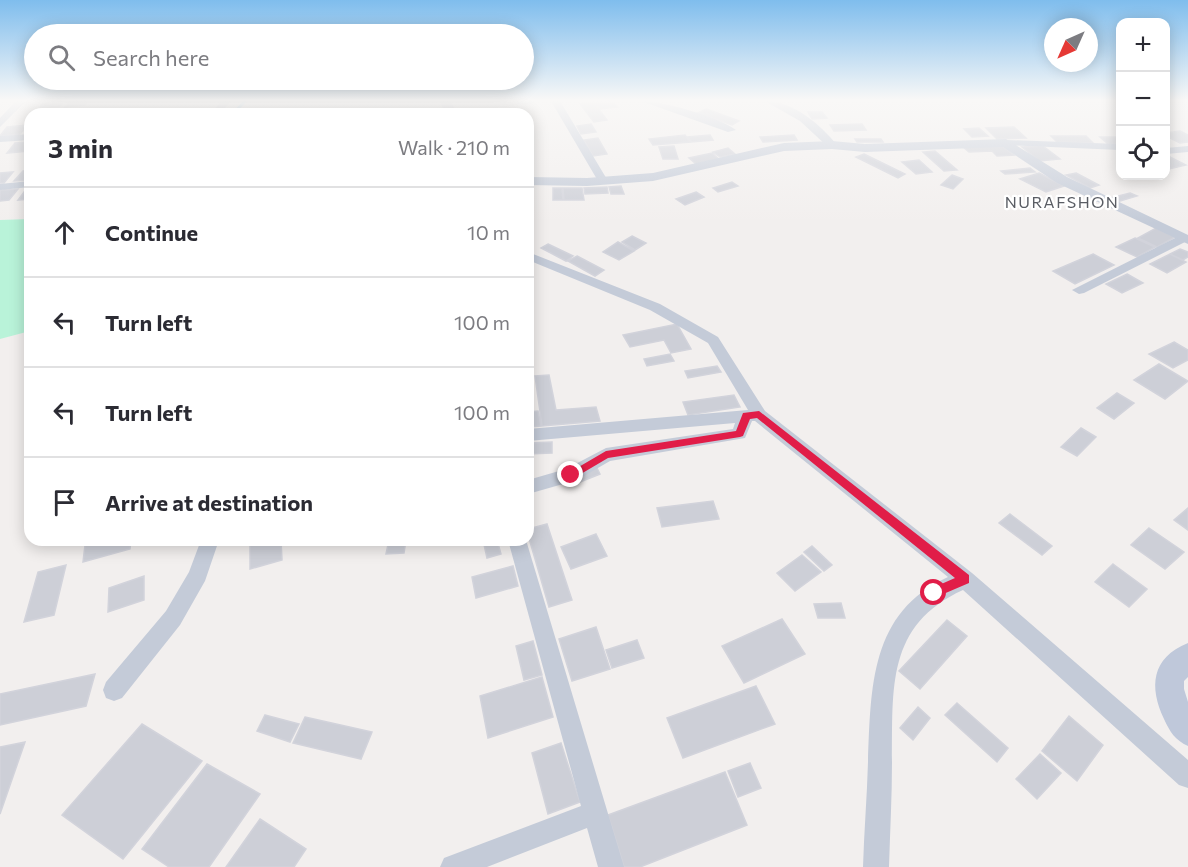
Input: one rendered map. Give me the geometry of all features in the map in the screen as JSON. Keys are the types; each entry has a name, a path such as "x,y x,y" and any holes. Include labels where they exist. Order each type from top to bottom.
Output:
{"main road":[{"path":"1188,657 1171,673 1169,691 1177,712 1188,730"}],"street":[{"path":"579,141 603,181"},
{"path":"828,141 832,145"},
{"path":"534,181 603,181 687,171 776,148 832,145 865,148 1006,143 1116,147"},
{"path":"1006,143 1062,180 1185,239"},
{"path":"1170,151 1188,149"},
{"path":"1170,152 1188,161"},
{"path":"0,186 24,184"},
{"path":"1079,290 1185,239"},
{"path":"534,258 655,307 712,340 752,415 965,579 1182,771"},
{"path":"534,434 752,415"},
{"path":"534,485 571,475 606,455 740,434 752,415"},
{"path":"114,690 173,618 198,574 208,546"},
{"path":"519,546 611,867"},
{"path":"876,867 882,694 886,664 896,640 912,613 934,593 965,579"},
{"path":"453,867 595,813"}],"green space":[{"path":"24,219 24,333 0,339 0,220"}],"building":[{"path":"585,141 600,141 607,154 593,156"},
{"path":"651,141 690,142 653,145"},
{"path":"1091,141 1093,143 1057,142"},
{"path":"1105,141 1116,141 1116,144 1108,144"},
{"path":"24,142 24,151 7,153 15,143"},
{"path":"1001,145 1014,155 997,156 992,151 969,152 963,147"},
{"path":"674,146 678,159 663,159 659,147"},
{"path":"1043,146 1060,159 1039,161 1022,147"},
{"path":"728,148 735,154 720,157 713,152"},
{"path":"935,151 957,170 944,171 923,152"},
{"path":"712,153 719,159 696,164 689,158"},
{"path":"864,154 905,174 898,178 856,157"},
{"path":"1170,157 1186,165 1170,169"},
{"path":"919,160 932,172 916,174 902,162"},
{"path":"1030,168 1035,172 1005,174 1001,171"},
{"path":"23,171 24,180 14,181"},
{"path":"13,172 4,183 0,183 0,173"},
{"path":"1039,173 1064,186 1046,192 1020,179"},
{"path":"1076,173 1099,185 1090,188 1066,175"},
{"path":"952,175 963,179 953,189 941,185"},
{"path":"732,182 738,186 718,192 713,188"},
{"path":"621,186 624,194 611,194 609,187"},
{"path":"607,187 608,193 585,194 584,188"},
{"path":"553,188 562,188 563,200 553,200"},
{"path":"563,188 582,188 584,200 564,200"},
{"path":"18,189 9,200 0,201 0,190"},
{"path":"696,192 704,197 685,205 676,199"},
{"path":"1130,193 1137,196 1117,202 1110,198"},
{"path":"1156,228 1175,237 1157,247 1138,238"},
{"path":"632,236 646,243 635,250 622,242"},
{"path":"1135,238 1155,247 1137,257 1116,247"},
{"path":"618,242 634,251 619,260 603,252"},
{"path":"548,244 573,256 566,261 541,248"},
{"path":"1180,249 1188,252 1188,257 1183,260 1170,254"},
{"path":"1093,254 1114,265 1075,284 1053,271"},
{"path":"1170,254 1186,262 1167,273 1150,264"},
{"path":"577,256 604,270 595,276 568,261"},
{"path":"1127,274 1143,283 1122,293 1106,284"},
{"path":"677,324 691,349 671,353 664,340 630,347 623,335"},
{"path":"1174,342 1188,350 1188,360 1173,368 1149,354"},
{"path":"670,354 674,361 647,366 644,359"},
{"path":"1159,364 1188,381 1165,399 1134,380"},
{"path":"717,366 721,372 688,378 685,371"},
{"path":"549,375 556,410 596,407 600,421 542,426 535,376"},
{"path":"1117,393 1134,403 1114,419 1097,408"},
{"path":"734,395 740,407 688,415 683,402"},
{"path":"534,411 538,411 541,426 534,427"},
{"path":"1081,428 1096,437 1077,456 1061,447"},
{"path":"552,442 552,453 534,454 534,443"},
{"path":"597,468 600,474 580,482 577,475"},
{"path":"713,501 719,519 662,527 657,508"},
{"path":"1188,508 1188,530 1174,520"},
{"path":"1010,514 1052,546 1042,555 999,523"},
{"path":"547,524 572,600 549,607 531,546 534,546 534,527"},
{"path":"1149,528 1184,552 1165,569 1131,545"},
{"path":"596,534 607,556 571,569 561,547"},
{"path":"85,546 130,546 130,549 83,562"},
{"path":"250,546 281,546 282,560 250,569"},
{"path":"388,546 405,546 404,553 386,554"},
{"path":"484,546 499,546 501,554 487,558"},
{"path":"812,546 832,565 824,571 804,552"},
{"path":"802,555 821,572 795,591 777,573"},
{"path":"1113,564 1147,589 1129,607 1095,582"},
{"path":"66,565 54,615 24,622 38,572"},
{"path":"513,566 518,586 476,598 472,577"},
{"path":"144,576 144,600 108,612 109,588"},
{"path":"841,603 845,618 818,618 814,604"},
{"path":"782,619 805,654 744,683 722,646"},
{"path":"947,620 967,636 920,689 899,671"},
{"path":"596,627 610,669 572,681 559,639"},
{"path":"637,640 644,658 612,668 606,650"},
{"path":"533,641 542,675 524,680 516,646"},
{"path":"95,674 86,706 0,725 0,694"},
{"path":"542,677 553,717 488,738 480,696"},
{"path":"756,686 775,724 683,758 667,718"},
{"path":"957,703 1008,748 997,762 945,715"},
{"path":"918,707 930,718 913,740 900,728"},
{"path":"265,715 299,724 290,742 257,731"},
{"path":"1069,716 1103,745 1077,781 1042,751"},
{"path":"305,717 372,732 361,759 293,743"},
{"path":"142,724 202,761 123,859 62,815"},
{"path":"25,742 0,814 0,747"},
{"path":"561,743 580,802 548,814 532,753"},
{"path":"1040,754 1061,773 1037,799 1016,779"},
{"path":"750,763 761,788 738,797 728,771"},
{"path":"207,764 260,794 209,867 169,867 142,849"},
{"path":"725,772 747,825 640,867 624,867 608,815"},
{"path":"260,819 306,849 294,867 226,867"}],"district":[{"name":"NURAFSHON","path":"1062,201"}],"route":[{"path":"571,475 606,455 740,434 746,416 759,415 965,579 934,593"}]}
